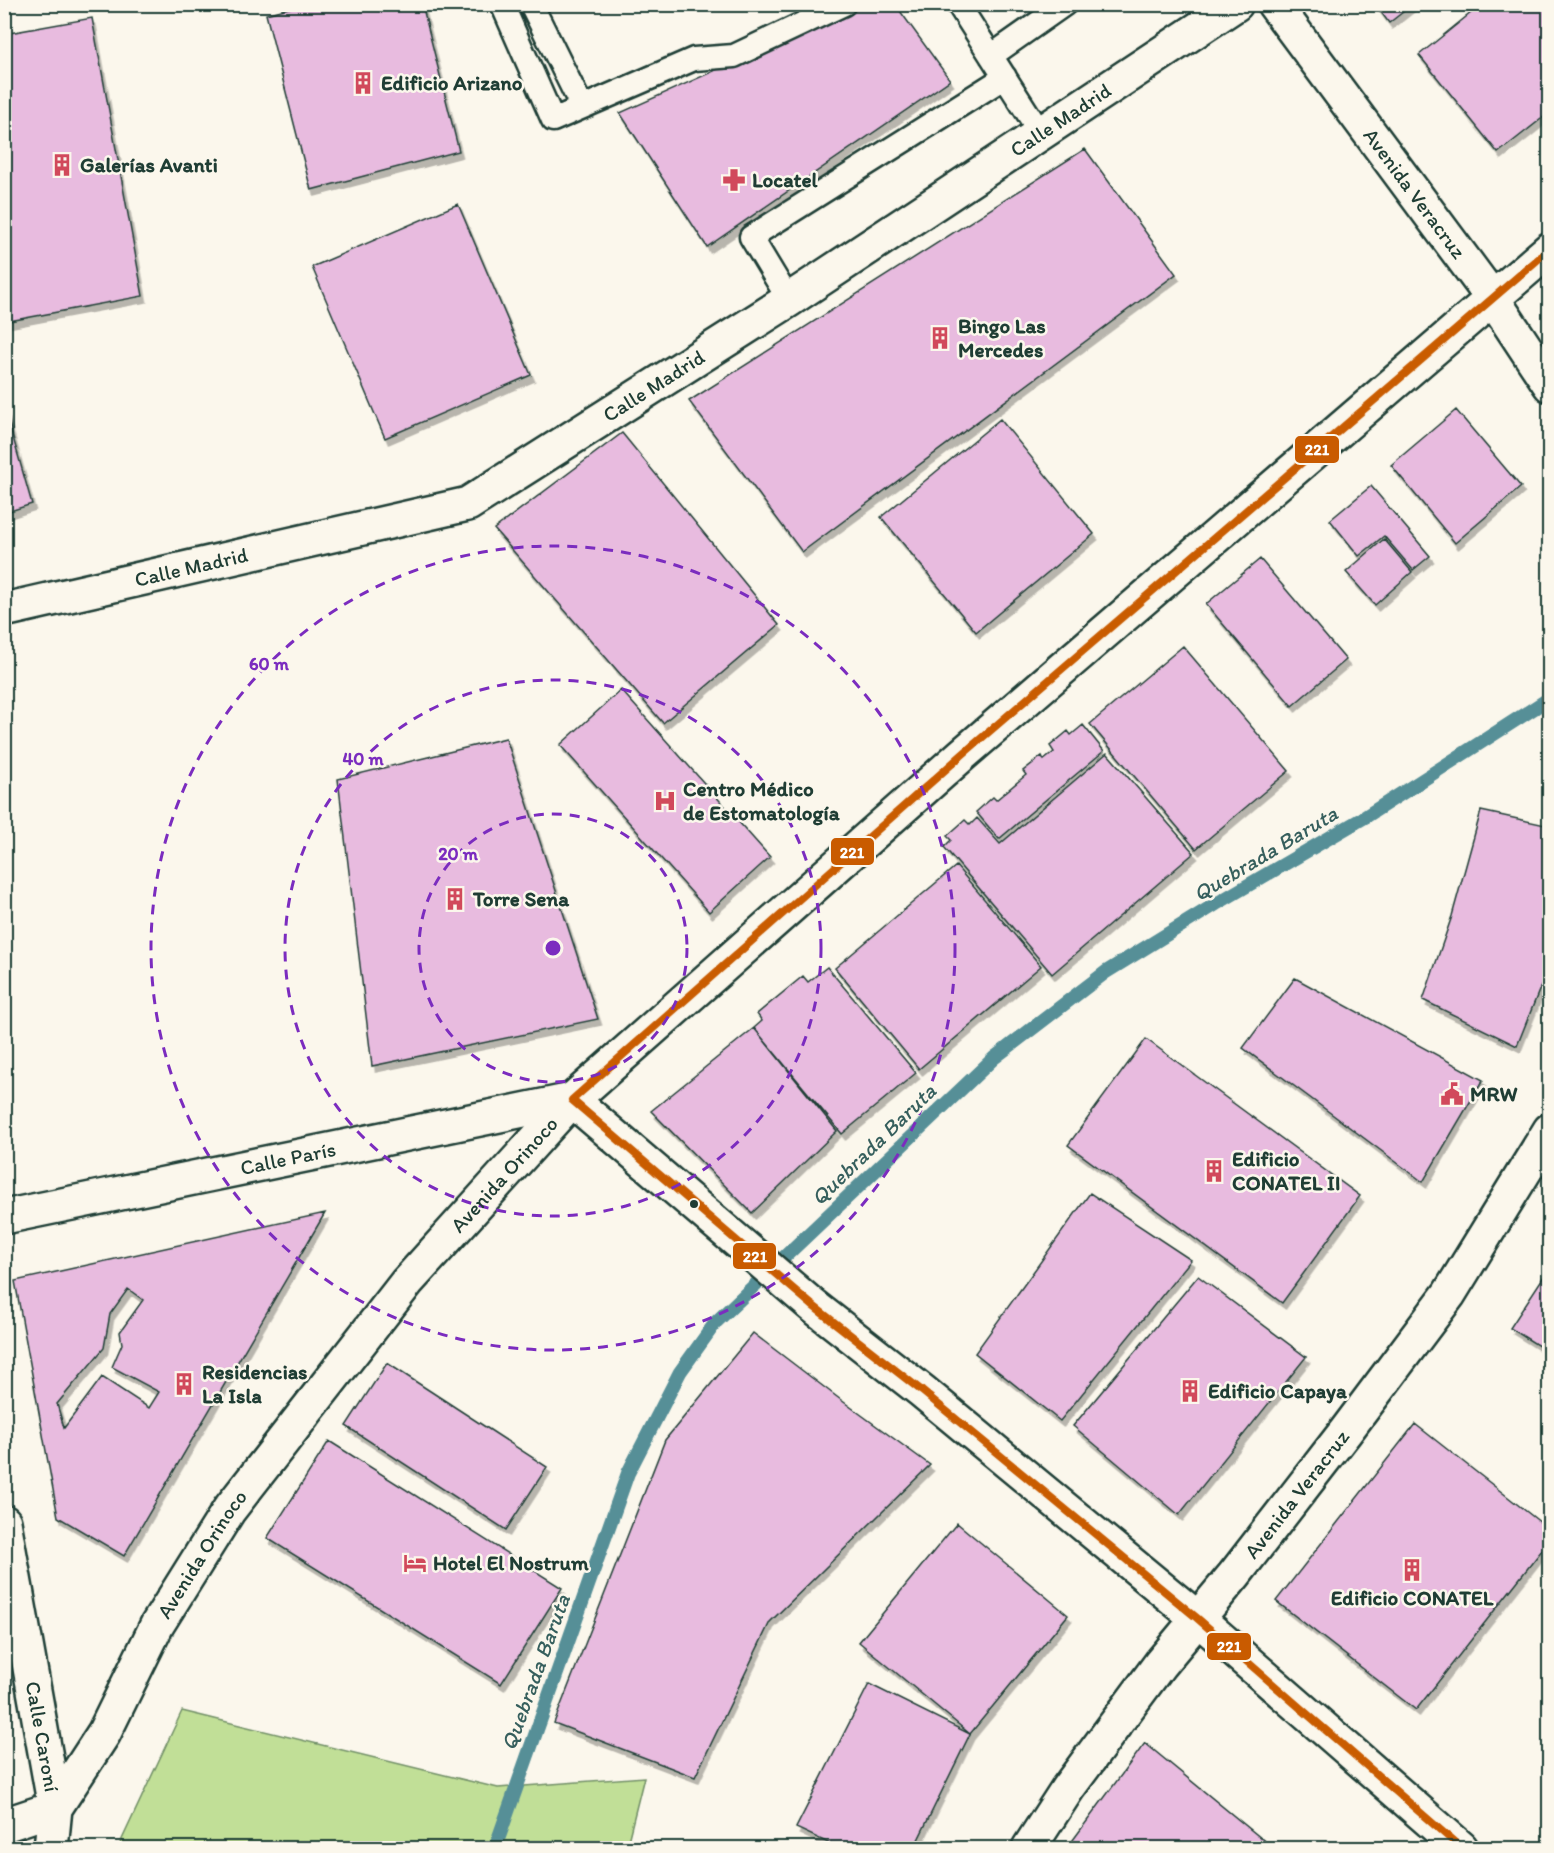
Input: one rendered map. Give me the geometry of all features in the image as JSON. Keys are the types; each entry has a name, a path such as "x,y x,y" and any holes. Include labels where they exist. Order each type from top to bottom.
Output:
{"street":[{"name":"Calle Madrid","path":"4,610 468,504 789,300 1236,4"},
{"name":"Avenida Veracruz","path":"1274,4 1493,298 1550,385"},
{"name":"Avenida Orinoco","path":"51,1848 55,1808 104,1733 157,1624 229,1510 407,1281 572,1100 963,754 1550,249"},
{"name":"Calle París","path":"4,1217 572,1100"},
{"path":"572,1100 812,1305 922,1391 1197,1618 1461,1848"},
{"name":"Avenida Veracruz","path":"1029,1848 1068,1788 1160,1664 1340,1440 1449,1294 1550,1130"},
{"name":"Calle Caroní","path":"4,1522 55,1808"},
{"path":"4,1825 55,1808"}],"lane":[{"path":"502,4 553,120 694,59 734,56 844,4"},
{"path":"531,4 582,107"},
{"path":"958,4 1041,134"},
{"path":"991,56 1065,4"},
{"path":"789,300 751,237 1005,77"}],"green space":[{"path":"182,1711 498,1788 644,1777 627,1845 622,1848 118,1848"}],"building":[{"name":"Edificio Arizano","path":"304,4 422,4 459,151 311,190 266,14"},
{"name":"Locatel","path":"864,4 895,4 950,80 707,247 620,113"},
{"path":"1375,4 1413,4 1389,23"},
{"path":"1482,4 1550,4 1550,112 1498,153 1419,55"},
{"name":"Galerías Avanti","path":"92,18 143,296 4,322 4,34"},
{"name":"Bingo Las Mercedes","path":"1085,149 1176,274 802,552 689,401"},
{"path":"458,204 531,375 385,438 312,267"},
{"path":"4,406 32,504 4,513"},
{"path":"1456,410 1521,487 1455,543 1391,465"},
{"path":"1000,419 1094,534 976,632 881,517"},
{"path":"622,433 779,625 663,723 494,529"},
{"path":"1371,486 1430,556 1413,570 1384,536 1359,556 1330,520"},
{"path":"1384,539 1412,572 1375,605 1346,572"},
{"path":"1260,559 1346,660 1292,706 1206,604"},
{"path":"1183,646 1289,771 1196,849 1090,724"},
{"name":"Centro Médico de Estomatología","path":"621,690 770,857 709,912 560,745"},
{"path":"1083,725 1104,751 999,839 976,812 993,797 996,800 1026,775 1023,771 1042,756 1044,760 1054,752 1050,746 1068,731 1071,735"},
{"name":"Torre Sena","path":"506,738 598,1019 372,1066 338,779"},
{"path":"1107,753 1194,853 1052,974 944,847 951,840 947,836 965,820 970,825 977,818 1000,844"},
{"path":"1481,811 1550,826 1550,963 1517,1046 1423,1000 1452,916"},
{"path":"956,866 1041,966 919,1069 835,968"},
{"path":"827,967 916,1073 842,1134 754,1028 762,1021 757,1014 803,976 808,982"},
{"path":"1295,978 1483,1080 1423,1182 1243,1048"},
{"path":"754,1028 837,1131 752,1213 651,1111"},
{"name":"Edificio CONATEL II","path":"1146,1039 1360,1196 1282,1303 1068,1145"},
{"path":"1090,1193 1191,1260 1060,1421 975,1353"},
{"name":"Residencias La Isla","path":"325,1213 124,1556 58,1517 15,1281","holes":["128,1289 143,1300 120,1332 122,1344 112,1367 159,1392 149,1408 102,1377 64,1428 57,1404 104,1348 110,1314"]},
{"path":"1550,1267 1550,1353 1510,1328"},
{"name":"Edificio Capaya","path":"1198,1276 1306,1357 1179,1515 1073,1426"},
{"path":"753,1333 930,1465 770,1622 695,1777 554,1723 665,1440"},
{"path":"387,1363 547,1467 506,1530 346,1426"},
{"name":"Edificio CONATEL","path":"1415,1424 1550,1530 1550,1540 1416,1710 1276,1601"},
{"name":"Hotel El Nostrum","path":"329,1441 562,1588 501,1684 267,1538"},
{"path":"957,1523 1068,1615 970,1734 859,1642"},
{"path":"869,1684 970,1734 914,1848 839,1848 796,1828"},
{"path":"1145,1743 1273,1848 1067,1848"}],"waterway":[{"name":"Quebrada Baruta","path":"495,1848 628,1473 680,1372 716,1322 994,1058 1106,972 1216,904 1365,817 1550,698"}],"transit line":[{"name":"221","path":"1461,1848 1197,1618 922,1391 812,1305 572,1100 963,754 1550,249"}],"place":[{"name":"Edificio Arizano","path":"363,83"},
{"name":"Galerías Avanti","path":"62,165"},
{"name":"Locatel","path":"734,180"},
{"name":"Bingo Las Mercedes","path":"940,338"},
{"name":"Centro Médico de Estomatología","path":"665,801"},
{"name":"Torre Sena","path":"455,899"},
{"name":"MRW","path":"1452,1094"},
{"name":"Edificio CONATEL II","path":"1214,1171"},
{"name":"Residencias La Isla","path":"184,1384"},
{"name":"Edificio Capaya","path":"1190,1391"},
{"name":"Hotel El Nostrum","path":"415,1563"},
{"name":"Edificio CONATEL","path":"1412,1570"}]}
